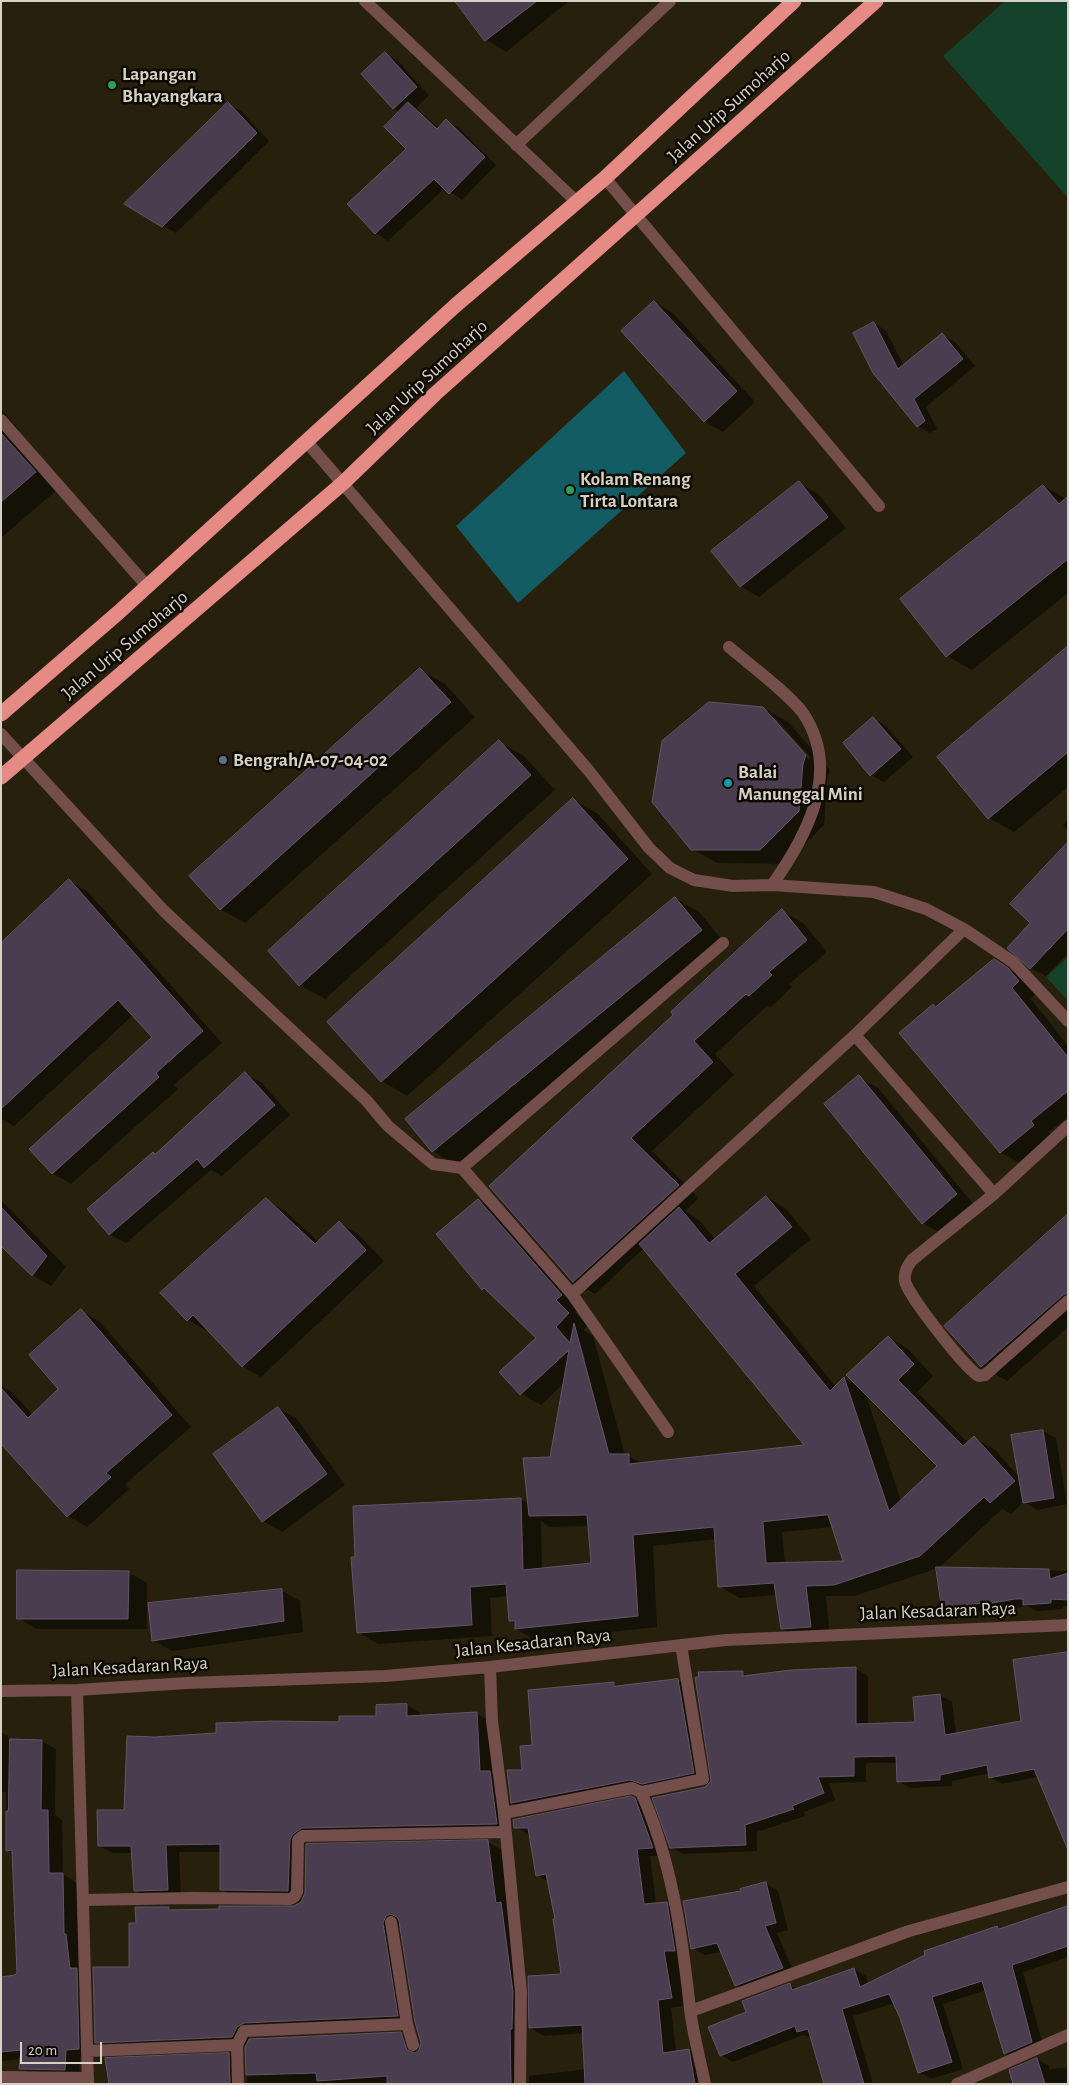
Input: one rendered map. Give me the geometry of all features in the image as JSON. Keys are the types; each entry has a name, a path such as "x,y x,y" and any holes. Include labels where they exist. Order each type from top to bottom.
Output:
{"highway":[{"name":"Jalan Urip Sumoharjo","path":"1,714 147,586 456,305 605,178 794,1"},
{"name":"Jalan Urip Sumoharjo","path":"1,778 343,483 434,394 636,217 876,1"}],"street":[{"path":"365,1 577,202"},
{"path":"516,145 670,1"},
{"path":"605,178 879,506"},
{"path":"1,420 147,586"},
{"path":"307,442 588,771 649,848 670,868 694,880 733,886 772,885 874,892 926,909 964,929 1013,962 1068,1021"},
{"path":"729,647 802,712 816,735 820,757 820,776 814,810 790,860 772,885"},
{"path":"1,734 164,911 366,1100 388,1126 433,1164 462,1168 572,1294 668,1432"},
{"path":"572,1294 855,1036 964,929"},
{"path":"462,1168 723,943"},
{"path":"855,1036 994,1194"},
{"path":"1068,1126 994,1194 912,1260 905,1271 905,1284 933,1325 970,1370 979,1376 985,1375 1068,1301"},
{"name":"Jalan Kesadaran Raya","path":"1,1691 77,1690 187,1683 385,1676 490,1667 726,1640 1068,1625"},
{"path":"504,1812 632,1788 640,1792 703,1779 681,1645"},
{"path":"490,1667 492,1721 504,1812 521,1992 520,2084"},
{"path":"1,2077 88,2081 77,1690"},
{"path":"640,1792 663,1852 671,1882 687,1972 690,2011 705,2084"},
{"path":"83,1900 290,1899 297,1892 296,1848 298,1840 303,1836 505,1832"},
{"path":"690,2011 908,1931 1068,1887"},
{"path":"391,1922 412,2045"},
{"path":"238,2084 237,2045 244,2031 407,2024"},
{"path":"957,2084 1068,2035"},
{"path":"88,2051 237,2045"}],"green space":[{"path":"1005,1 1068,1 1068,198 943,56"},
{"path":"1068,957 1068,1001 1046,977"}],"water":[{"name":"Kolam Renang Tirta Lontara","path":"624,371 686,453 518,603 456,526"}],"building":[{"path":"455,1 537,1 485,41"},
{"path":"385,52 417,87 393,109 361,74"},
{"path":"228,102 257,133 162,227 124,204"},
{"path":"408,102 437,129 446,119 485,157 449,194 434,179 375,234 347,204 406,149 384,127"},
{"path":"654,301 737,391 704,422 621,331"},
{"path":"874,322 898,369 942,333 963,359 914,399 925,421 917,427 873,373 853,333"},
{"path":"1,433 36,472 1,502"},
{"path":"799,481 828,517 740,587 711,551"},
{"path":"1043,485 1059,504 1068,496 1068,559 946,657 900,599"},
{"path":"1068,646 1068,752 988,819 937,757"},
{"path":"420,668 451,702 220,910 189,876"},
{"name":"Balai Manunggal Mini","path":"709,702 763,707 806,755 803,764 799,811 760,850 691,850 652,802 662,741"},
{"path":"873,717 901,749 870,776 843,743"},
{"path":"499,740 531,775 299,986 268,951"},
{"path":"573,798 628,859 381,1082 327,1022"},
{"path":"1068,842 1068,929 1030,969 1007,948 1030,923 1010,904"},
{"path":"69,879 203,1031 156,1073 159,1077 52,1174 29,1149 152,1037 118,1000 1,1109 1,943"},
{"path":"675,897 702,930 432,1152 405,1119"},
{"path":"782,909 807,940 769,972 772,975 749,996 746,994 694,1041 713,1062 631,1138 679,1185 573,1282 489,1186 673,1015 671,1012"},
{"path":"994,959 1008,968 1019,981 1012,988 1068,1057 1068,1091 1031,1121 1034,1125 1000,1153 899,1033 933,1004 935,1007"},
{"path":"245,1072 275,1105 204,1168 197,1159 109,1235 87,1209 153,1152 155,1154"},
{"path":"859,1075 957,1194 922,1224 824,1104"},
{"path":"766,1196 792,1227 735,1274 830,1391 844,1377 889,1511 937,1466 846,1375 888,1336 914,1364 898,1380 963,1446 974,1436 1015,1481 990,1503 984,1497 920,1556 834,1585 806,1586 811,1627 781,1629 774,1583 718,1587 714,1527 633,1535 638,1616 515,1629 515,1621 509,1621 506,1584 470,1587 472,1625 357,1633 351,1557 355,1557 353,1506 521,1498 523,1570 591,1563 587,1515 529,1516 523,1458 550,1457 569,1350 520,1395 499,1372 536,1338 484,1288 482,1290 436,1234 478,1199 562,1295 556,1300 569,1313 556,1327 570,1343 574,1323 609,1454 629,1454 629,1464 804,1445 639,1244 679,1207 709,1243","holes":["828,1515 843,1561 766,1563 763,1522"]},
{"path":"266,1198 315,1244 339,1221 366,1250 242,1367 193,1315 187,1321 160,1293"},
{"path":"1,1207 47,1256 32,1276 1,1246"},
{"path":"1068,1214 1068,1293 1063,1295 981,1367 944,1326"},
{"path":"81,1309 172,1415 106,1473 111,1477 67,1517 1,1444 1,1388 28,1418 58,1389 29,1355"},
{"path":"278,1407 327,1474 262,1522 213,1454"},
{"path":"1043,1430 1054,1498 1023,1503 1011,1435"},
{"path":"936,1567 1049,1569 1050,1579 1068,1573 1068,1600 1051,1599 1051,1603 1023,1605 1023,1599 1015,1599 942,1609"},
{"path":"17,1570 129,1571 128,1619 17,1619"},
{"path":"282,1589 284,1621 152,1641 148,1603"},
{"path":"1068,1652 1068,1850 1034,1769 989,1778 987,1765 940,1775 940,1780 897,1782 896,1756 854,1757 854,1776 818,1777 824,1793 792,1806 794,1809 745,1825 746,1845 670,1848 652,1798 705,1787 711,1781 695,1677 699,1677 698,1672 743,1671 743,1676 791,1670 856,1667 856,1724 915,1722 913,1697 940,1694 945,1735 1021,1721 1013,1660"},
{"path":"678,1679 694,1773 642,1784 630,1780 511,1803 507,1770 522,1770 520,1746 532,1745 528,1690 614,1682 614,1686"},
{"path":"407,1704 407,1716 477,1712 480,1771 490,1771 497,1824 302,1828 293,1834 290,1839 288,1891 220,1890 220,1844 166,1845 168,1890 134,1891 131,1846 98,1846 97,1810 124,1810 127,1736 155,1737 216,1733 216,1723 275,1721 339,1722 339,1716 376,1716 376,1705"},
{"path":"10,1739 42,1740 41,1810 48,1810 49,1873 63,1873 64,1934 66,1934 70,1968 77,1968 79,2049 66,2050 65,2070 19,2069 21,2050 1,2052 1,1977 17,1973 12,1850 6,1851"},
{"path":"631,1796 635,1798 653,1848 637,1849 644,1904 667,1902 675,1951 664,1951 672,1998 658,2000 663,2053 689,2049 695,2084 585,2084 582,2025 529,2028 528,1976 561,1974 553,1919 555,1919 546,1874 536,1876 528,1828 514,1828 513,1820"},
{"path":"488,1840 496,1903 501,1902 513,1992 512,2029 510,2029 511,2084 387,2084 387,2076 317,2081 316,2073 246,2075 245,2047 249,2039 401,2032 407,2050 415,2053 419,2050 421,2043 415,2022 399,1921 397,1917 390,1914 386,1916 383,1923 398,2016 244,2023 237,2027 232,2037 95,2043 93,1967 129,1967 129,1923 136,1923 135,1907 169,1907 169,1910 219,1909 219,1906 294,1906 301,1902 305,1893 306,1844"},
{"path":"766,1882 776,1923 765,1926 783,1968 735,1986 717,1943 691,1949 683,1901 741,1891 740,1889"},
{"path":"1068,1906 1068,1946 1012,1965 1032,2042 1004,2054 982,1981 932,1997 952,2062 918,2073 900,2018 889,1994 842,2009 864,2084 824,2084 808,2029 797,2032 795,2026 720,2056 708,2027 746,2012 742,2001 790,1983 792,1990 854,1968 860,1987 925,1955 924,1951 997,1926 998,1929"},
{"path":"229,2053 230,2084 109,2084 105,2058"},
{"path":"1037,2058 1045,2084 1013,2084 1009,2070"}],"place":[{"name":"Lapangan Bhayangkara","path":"112,85"},
{"name":"Kolam Renang Tirta Lontara","path":"570,490"},
{"name":"Bengrah/A-07-04-02","path":"223,760"},
{"name":"Balai Manunggal Mini","path":"728,783"}]}
